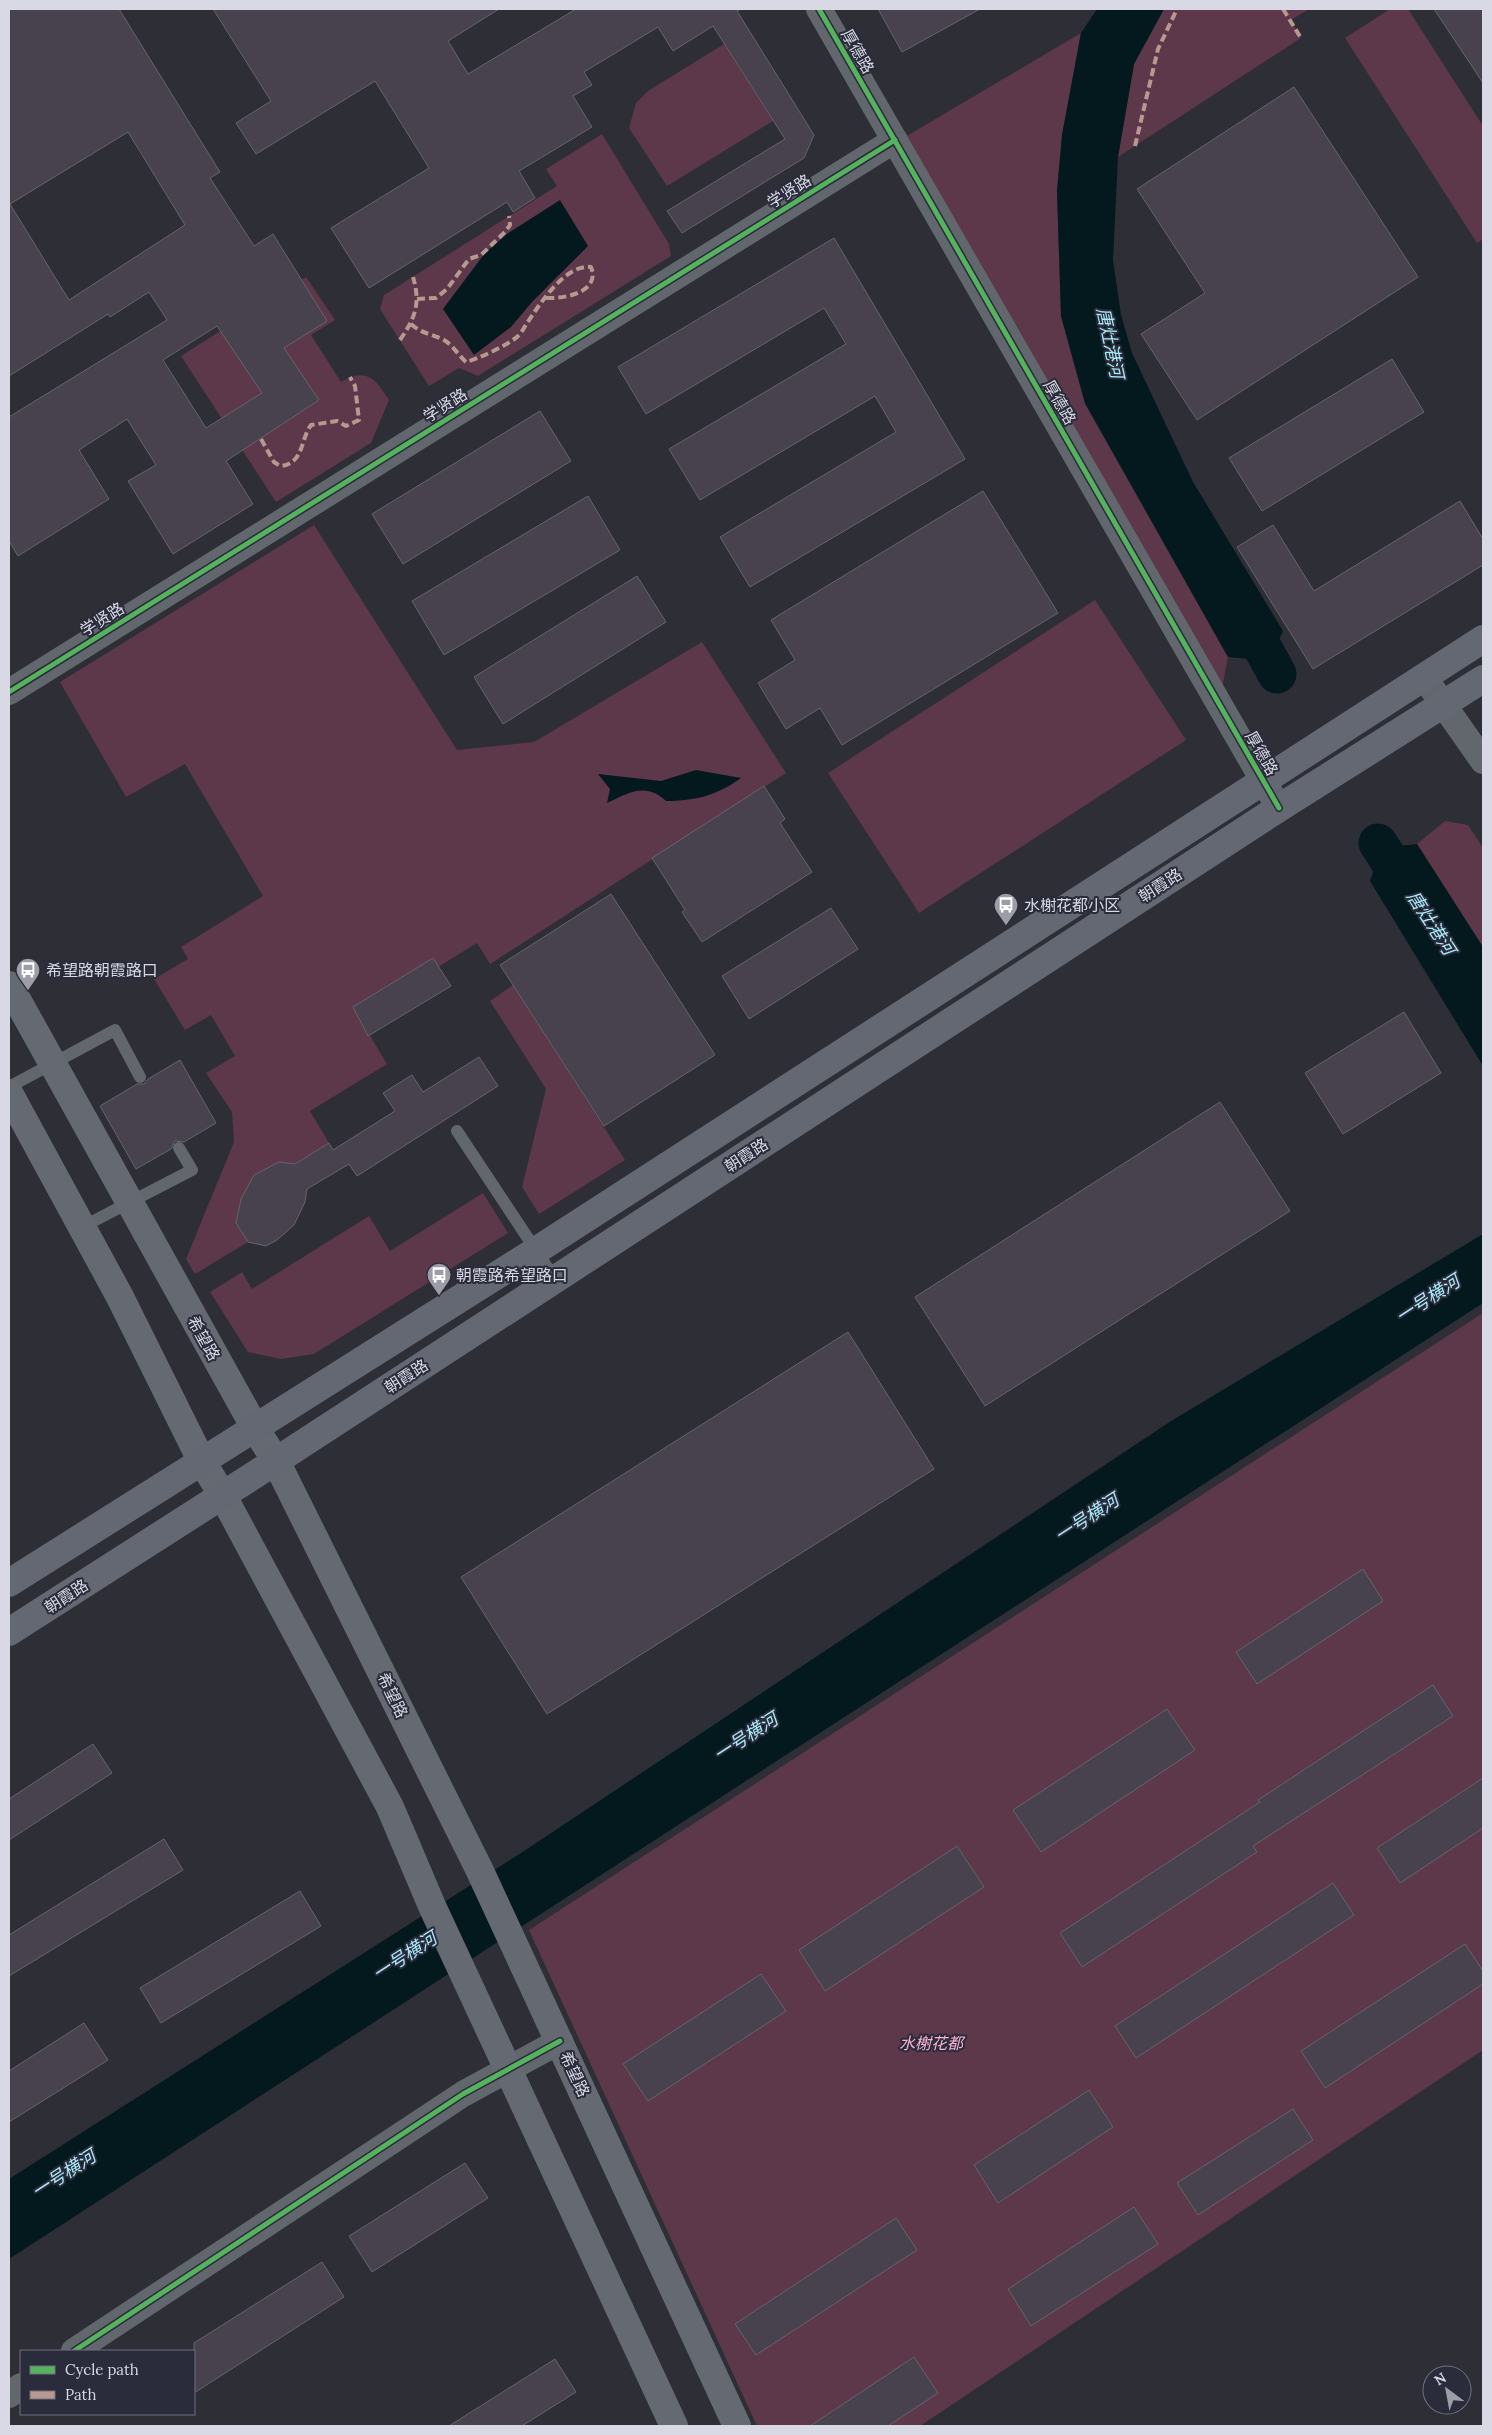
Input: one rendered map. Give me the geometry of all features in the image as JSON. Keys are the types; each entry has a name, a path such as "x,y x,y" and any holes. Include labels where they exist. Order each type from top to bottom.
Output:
{"main road":[{"name":"朝霞路","path":"9,1583 201,1460 537,1250 1262,779 1483,639"},
{"name":"朝霞路","path":"9,1632 223,1496 1279,808 1483,679"},
{"name":"希望路","path":"9,986 255,1428 276,1461 480,1870 736,2426"},
{"path":"9,1093 120,1297 201,1460 223,1496 390,1807 432,1906 674,2426"}],"street":[{"name":"厚德路","path":"819,9 1279,808"},
{"name":"学贤路","path":"9,692 895,140"},
{"path":"1424,677 1483,761"},
{"path":"76,2350 446,2105 507,2068 560,2041"},
{"path":"9,2395 20,2387"}],"lane":[{"path":"9,1088 115,1030 140,1077"},
{"path":"457,1131 555,1279"},
{"path":"82,1227 192,1170 179,1148"}],"green space":[{"path":"1164,9 1309,9 1291,20 1301,38 1118,157 1134,64"},
{"path":"1390,9 1408,9 1483,126 1483,239 1477,243 1345,38"},
{"path":"1081,33 1062,135 1057,191 1061,316 1085,404 1228,657 1221,694 905,137"},
{"path":"724,44 773,121 667,186 629,128 636,103 648,91"},
{"path":"602,134 669,244 671,256 478,376 459,368 429,386 380,309 384,295 557,186 546,169"},
{"path":"306,277 335,320 311,335 341,382 364,375 379,386 389,400 371,443 276,502 181,356"},
{"path":"314,525 457,750 534,742 702,642 786,773 490,964 477,943 438,967 433,959 353,1007 387,1064 310,1111 329,1143 295,1164 279,1162 254,1175 241,1199 236,1222 248,1242 195,1274 186,1259 234,1142 232,1112 206,1073 235,1056 211,1015 185,1030 154,979 188,959 181,947 263,896 185,764 126,797 60,682"},
{"path":"1095,600 1186,740 919,913 828,773"},
{"path":"1445,821 1468,825 1483,848 1483,947 1417,844"},
{"path":"513,985 625,1160 539,1214 522,1187 546,1089 490,1001"},
{"path":"483,1193 508,1233 314,1354 281,1359 248,1352 210,1292 242,1272 252,1289 369,1216 390,1251"},
{"name":"水榭花都","path":"1483,1313 1483,2050 920,2426 757,2426 529,1930"}],"water":[{"path":"1097,9 1164,9 1134,64 1118,157 1113,260 1121,315 1132,353 1193,482 1283,631 1270,661 1228,657 1085,403 1061,316 1057,191 1062,135 1081,33"},
{"path":"560,200 588,246 532,302 511,327 474,355 443,309 485,253 507,234"},
{"path":"696,770 741,778 715,793 687,800 666,801 651,792 637,791 607,803 610,789 598,774 661,781"},
{"path":"1417,844 1483,947 1483,1066 1370,881 1381,848"},
{"name":"一号横河","path":"1483,1234 1483,1303 9,2259 9,2179 521,1853 1171,1421"}],"building":[{"path":"9,9 119,9 220,172 210,178 254,246 273,234 327,321 284,348 319,400 226,461 253,504 173,554 128,481 156,465 127,419 79,450 109,499 18,556 9,541 9,417 167,320 149,292 110,317 108,314 9,376","holes":["128,132 185,225 69,300 10,204","217,326 262,393 206,428 163,360"]},
{"path":"213,9 499,9 448,41 468,74 576,9 741,9 737,11 814,135 804,158 682,233 667,211 785,139 713,26 673,51 658,27 584,72 592,85 573,96 592,127 519,171 535,198 513,212 507,202 369,288 331,228 429,168 375,81 256,154 236,123 271,101"},
{"path":"878,9 980,9 902,52"},
{"path":"1434,9 1483,9 1483,83"},
{"path":"1294,87 1418,277 1197,420 1141,334 1205,293 1137,189"},
{"path":"834,238 965,459 750,587 720,537 896,432 875,396 700,500 669,449 846,344 824,308 646,414 618,367"},
{"path":"1392,359 1424,412 1262,511 1229,458"},
{"path":"540,411 571,461 403,564 372,514"},
{"path":"983,491 1058,613 842,745 820,708 786,729 758,683 795,660 771,620"},
{"path":"588,496 620,550 444,655 412,601"},
{"path":"1460,501 1483,539 1483,565 1313,669 1237,547 1273,525 1314,591"},
{"path":"637,576 666,622 503,724 474,677"},
{"path":"764,786 785,819 780,823 812,872 702,942 682,912 685,910 652,858"},
{"path":"611,894 715,1055 604,1126 500,965"},
{"path":"831,908 858,949 749,1019 722,976"},
{"path":"433,958 451,986 368,1036 353,1007"},
{"path":"1404,1012 1441,1073 1343,1134 1305,1073"},
{"path":"479,1057 498,1086 357,1176 349,1164 307,1189 305,1202 294,1225 277,1240 266,1246 248,1242 236,1223 241,1199 254,1175 279,1162 295,1164 329,1143 333,1150 395,1111 383,1093 412,1075 423,1092"},
{"path":"180,1060 216,1123 184,1142 175,1141 171,1149 136,1169 100,1106 137,1084 144,1084 148,1079"},
{"path":"1220,1102 1290,1211 985,1406 915,1297"},
{"path":"848,1332 934,1469 547,1714 461,1577"},
{"path":"1363,1569 1383,1601 1257,1684 1236,1652"},
{"path":"1433,1685 1453,1716 1253,1846 1257,1852 1082,1967 1060,1933 1260,1802 1258,1800"},
{"path":"1167,1709 1195,1750 1041,1852 1013,1810"},
{"path":"93,1744 112,1773 9,1840 9,1799"},
{"path":"1483,1778 1483,1828 1400,1883 1377,1848"},
{"path":"164,1839 183,1870 9,1976 9,1935"},
{"path":"957,1846 984,1887 825,1991 799,1950"},
{"path":"1333,1883 1354,1915 1136,2058 1115,2026"},
{"path":"300,1891 321,1926 161,2023 140,1988"},
{"path":"1465,1944 1483,1971 1483,1984 1325,2088 1301,2051"},
{"path":"761,1974 786,2011 648,2101 623,2064"},
{"path":"84,2023 108,2060 9,2122 9,2071"},
{"path":"1089,2090 1113,2127 998,2203 974,2165"},
{"path":"1293,2109 1313,2140 1198,2215 1177,2183"},
{"path":"465,2163 488,2198 372,2272 349,2236"},
{"path":"1134,2207 1158,2244 1031,2326 1008,2289"},
{"path":"896,2218 917,2250 756,2355 735,2324"},
{"path":"322,2262 344,2297 195,2392 194,2343"},
{"path":"914,2357 938,2393 888,2426 810,2426"},
{"path":"555,2359 576,2392 522,2426 449,2426"}],"waterway":[{"name":"唐灶港河","path":"1245,616 1277,674"},
{"name":"唐灶港河","path":"1378,843 1410,893"}],"marked path":[{"path":"1135,146 1158,49 1177,9"},
{"path":"1283,9 1301,38"},
{"path":"417,299 436,298 447,289 469,259 481,255 505,232 510,225 509,216"},
{"path":"411,324 421,331 444,340 466,362 494,351 514,339 521,333 546,296 563,278 581,268 591,267 593,276 591,283 586,288 570,295 545,298"},
{"path":"400,340 413,318 415,310 416,295 413,277"},
{"path":"261,439 274,462 280,466 288,464 297,456 311,425 337,421 346,426 359,420 355,386 350,377"}],"cycle path":[{"path":"819,9 1279,808"},
{"path":"9,692 895,140"},
{"path":"76,2350 463,2094 560,2041"}],"place":[{"name":"水榭花都小区","path":"1006,926"},
{"name":"希望路朝霞路口","path":"28,991"},
{"name":"朝霞路希望路口","path":"439,1296"}]}
